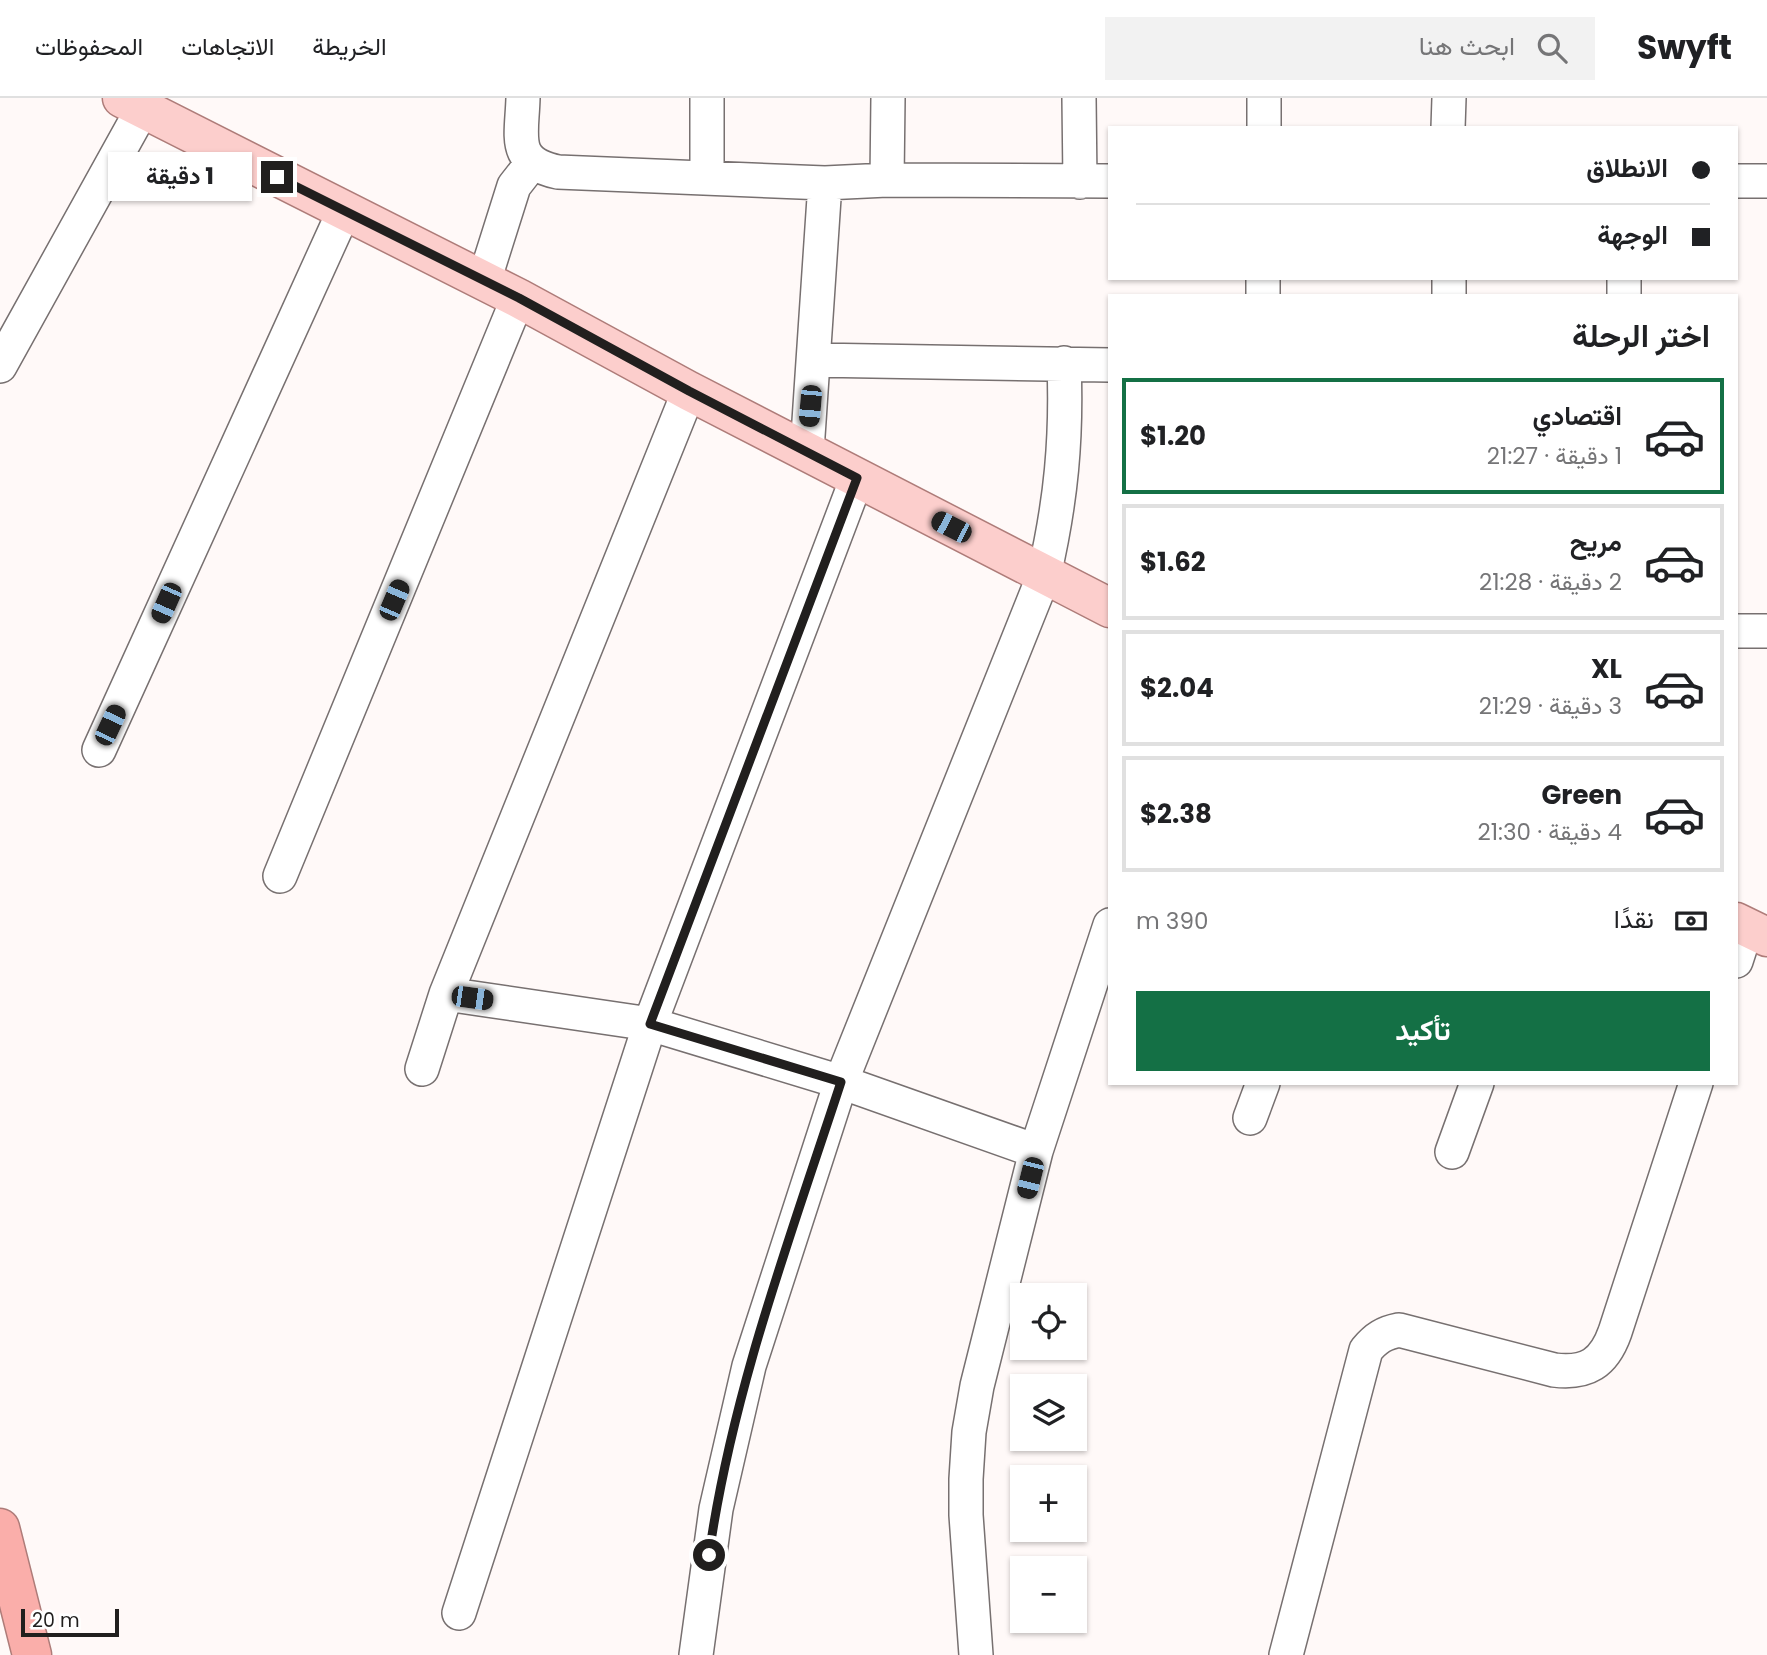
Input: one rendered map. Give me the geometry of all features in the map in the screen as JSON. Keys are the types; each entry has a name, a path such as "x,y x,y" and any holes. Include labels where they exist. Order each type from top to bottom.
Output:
{"highway":[{"path":"0,1528 32,1655"}],"main road":[{"path":"132,103 519,298 689,391 1108,607"}],"street":[{"path":"523,98 524,154 532,163 558,172 825,183 887,180 1095,182 1079,98"},
{"path":"707,98 707,178"},
{"path":"887,180 888,98"},
{"path":"1264,98 1264,126"},
{"path":"1448,126 1449,98"},
{"path":"0,366 132,103"},
{"path":"484,281 514,186 532,163"},
{"path":"1738,181 1767,181"},
{"path":"807,451 825,183"},
{"path":"99,750 344,211"},
{"path":"280,876 519,298"},
{"path":"814,360 1108,365"},
{"path":"696,1655 716,1508 749,1366 841,1082 1044,575 1056,523 1063,470 1066,416 1064,363"},
{"path":"422,1069 446,994 689,391"},
{"path":"459,1613 650,1024 857,478"},
{"path":"1738,631 1767,631"},
{"path":"976,1655 966,1516 969,1432 976,1386 1036,1152 1108,931"},
{"path":"446,994 650,1024 841,1082 1036,1152"},
{"path":"1250,1118 1262,1085"},
{"path":"1452,1152 1476,1085"},
{"path":"1286,1655 1366,1350 1386,1332 1399,1330 1554,1370 1570,1372 1600,1360 1615,1332 1695,1085"}],"route":[{"path":"277,177 519,298 689,391 857,478 650,1024 841,1082 749,1366 716,1508 709,1555"}]}
